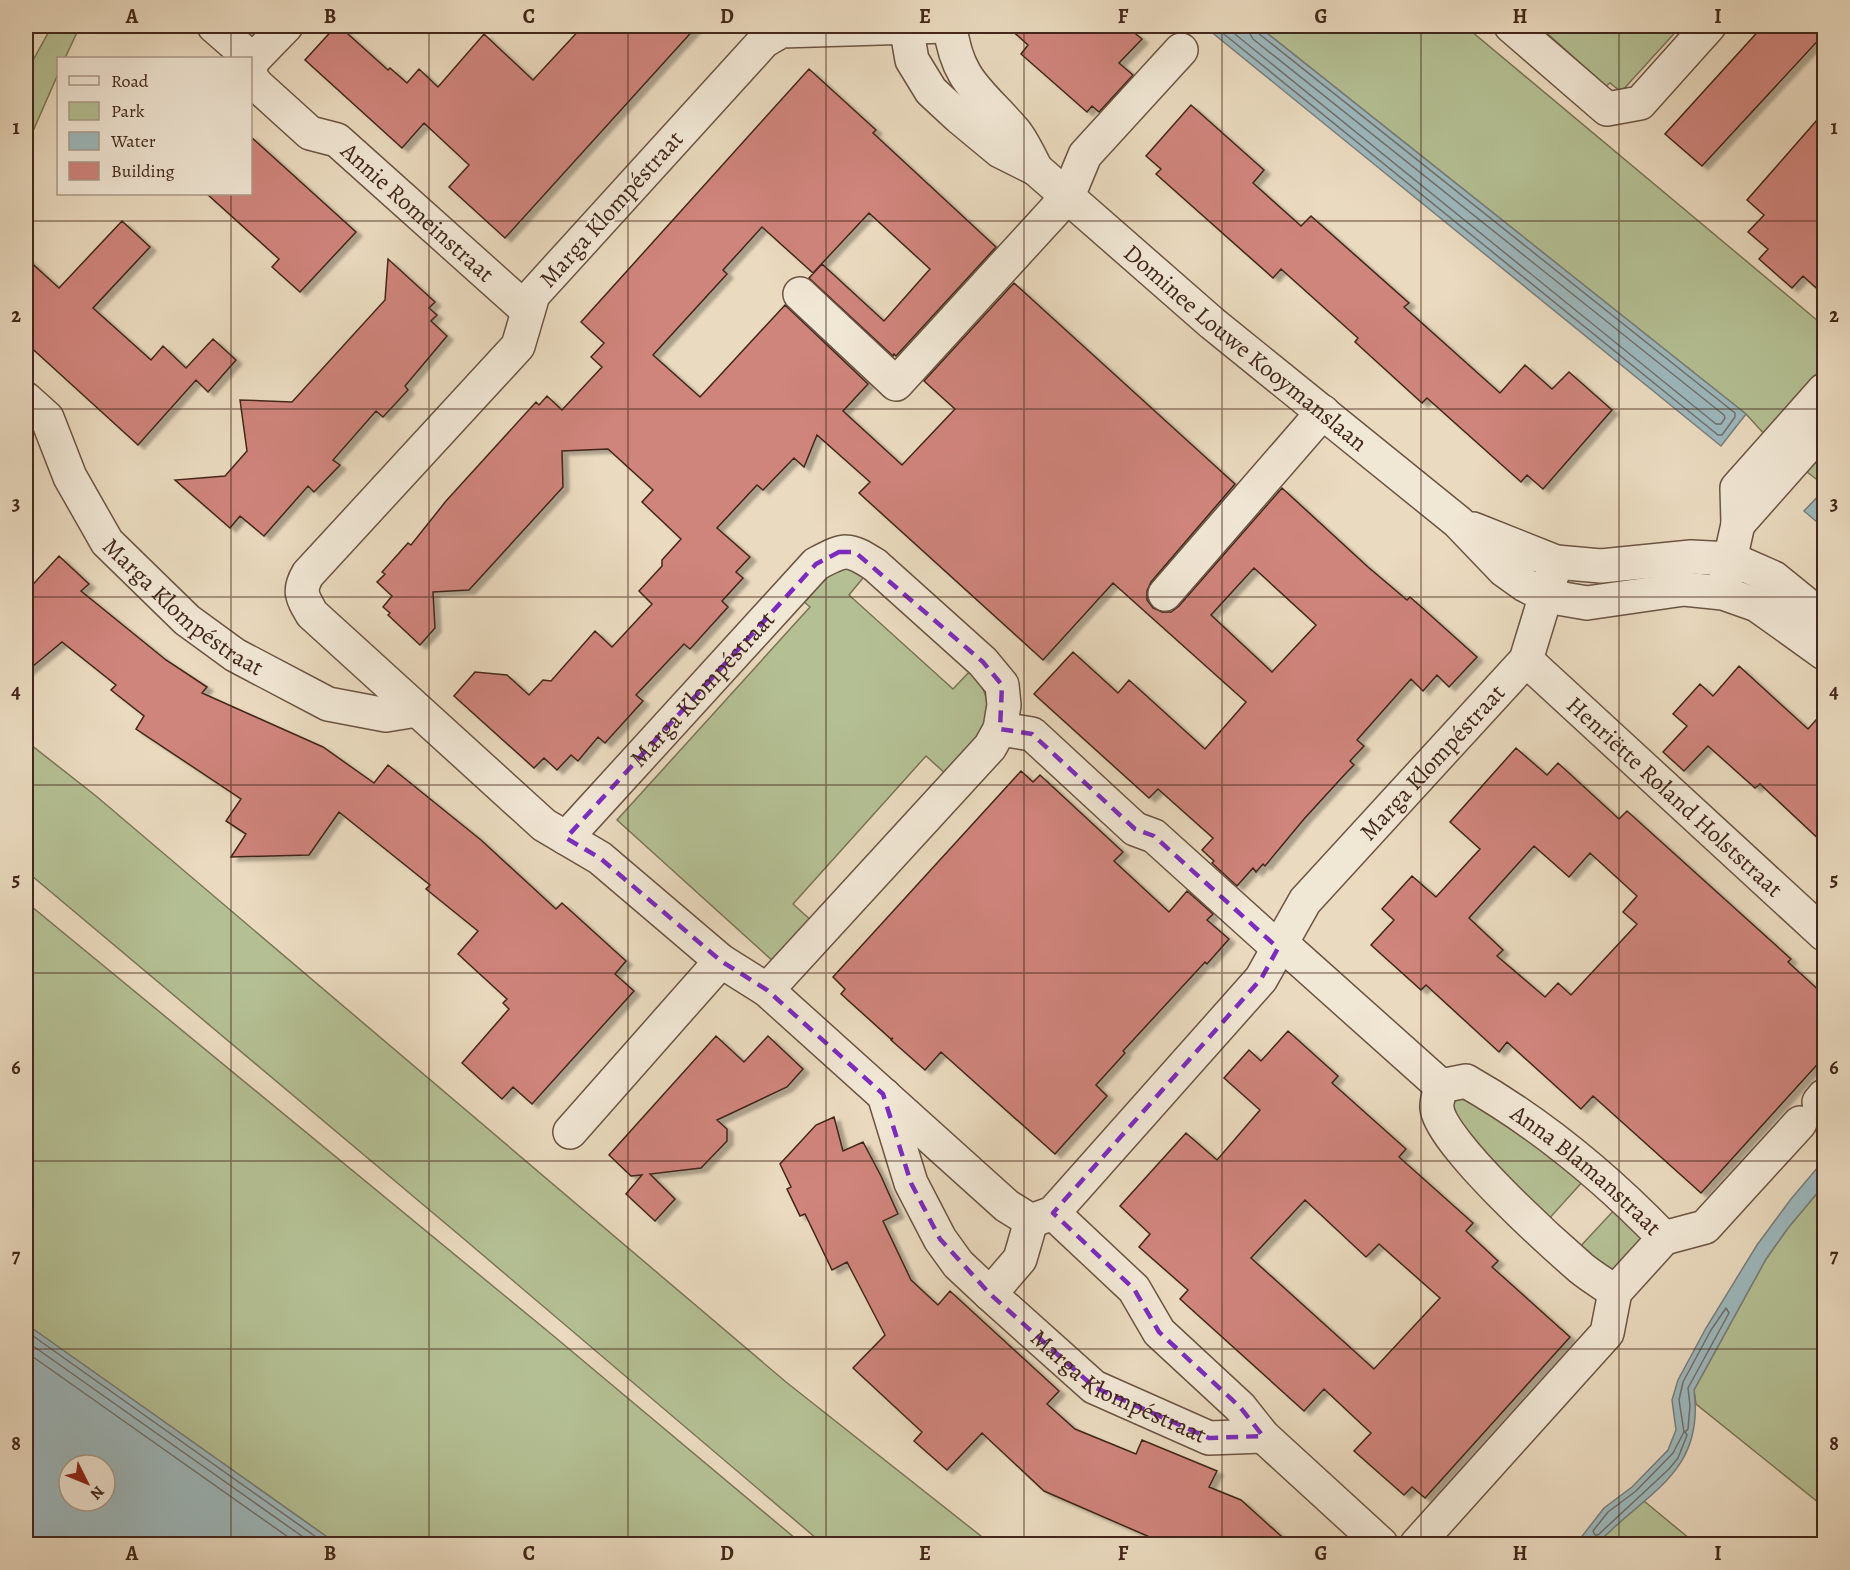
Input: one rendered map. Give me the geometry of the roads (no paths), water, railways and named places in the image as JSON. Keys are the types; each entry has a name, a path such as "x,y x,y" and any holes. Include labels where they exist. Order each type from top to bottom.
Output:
{"street":[{"name":"Annie Romeinstraat","path":"214,26 242,57"},
{"path":"252,68 286,26"},
{"name":"Dominee Louwe Kooymanslaan","path":"906,26 912,60 932,91 959,117 1000,151 1036,169 1212,323 1458,522 1504,570 1546,596 1587,603 1684,589 1723,592 1757,605 1824,652"},
{"name":"Marga Klompéstraat","path":"948,26 780,28 764,41 533,295 518,346 309,574 301,586 304,599 312,614 544,825 600,858 721,961 767,990 1007,1206 1042,1217 1134,1289 1159,1332 1240,1407 1263,1436 1381,1545"},
{"name":"Dominee Louwe Kooymanslaan","path":"948,26 952,47 962,71 980,96 1016,134 1036,169"},
{"path":"1511,26 1607,109 1640,103 1709,26"},
{"path":"800,294 904,391 1068,196 1085,155 1181,50"},
{"name":"Annie Romeinstraat","path":"252,68 257,85 310,133 337,140 528,311"},
{"path":"1723,592 1738,524 1737,488 1824,390"},
{"name":"Marga Klompéstraat","path":"26,399 47,418 70,477 107,542 187,620 235,655 328,704 386,715 417,710"},
{"path":"1165,594 1323,412"},
{"path":"1738,524 1824,427"},
{"name":"Dominee Louwe Kooymanslaan","path":"1458,522 1556,562 1601,566 1691,557 1731,559 1774,578 1806,604 1824,624"},
{"name":"Marga Klompéstraat","path":"566,838 816,564 839,552 855,552 875,565 983,662 1002,685 1004,705 1000,729 990,747 767,990"},
{"name":"Marga Klompéstraat","path":"990,1294 1020,1259 1042,1217 1261,978 1305,901 1526,660 1556,562"},
{"name":"Henriëtte Roland Holststraat","path":"1526,660 1824,934"},
{"path":"1000,729 1032,734 1135,829 1154,836 1441,1086 1436,1108 1443,1124 1464,1152 1522,1214 1583,1270 1615,1292 1607,1333 1417,1545"},
{"path":"570,1132 721,961"},
{"name":"Anna Blamanstraat","path":"1441,1086 1466,1081 1506,1104 1574,1153 1664,1238 1615,1292"},
{"name":"Marga Klompéstraat","path":"883,1094 911,1183 940,1239 958,1264 990,1294 1094,1387 1209,1438 1263,1436"},
{"path":"1664,1238 1705,1227 1814,1107"}],"water":[{"path":"1204,26 1258,26 1746,414 1721,446"},
{"path":"1824,490 1824,528 1804,511"},
{"path":"1824,1160 1824,1185 1788,1228 1766,1259 1694,1390 1695,1419 1690,1442 1681,1462 1652,1495 1597,1544 1576,1544 1604,1508 1632,1487 1668,1450 1676,1430 1672,1400 1678,1380 1706,1328 1757,1245"},
{"path":"26,1324 337,1544 26,1544"}]}
